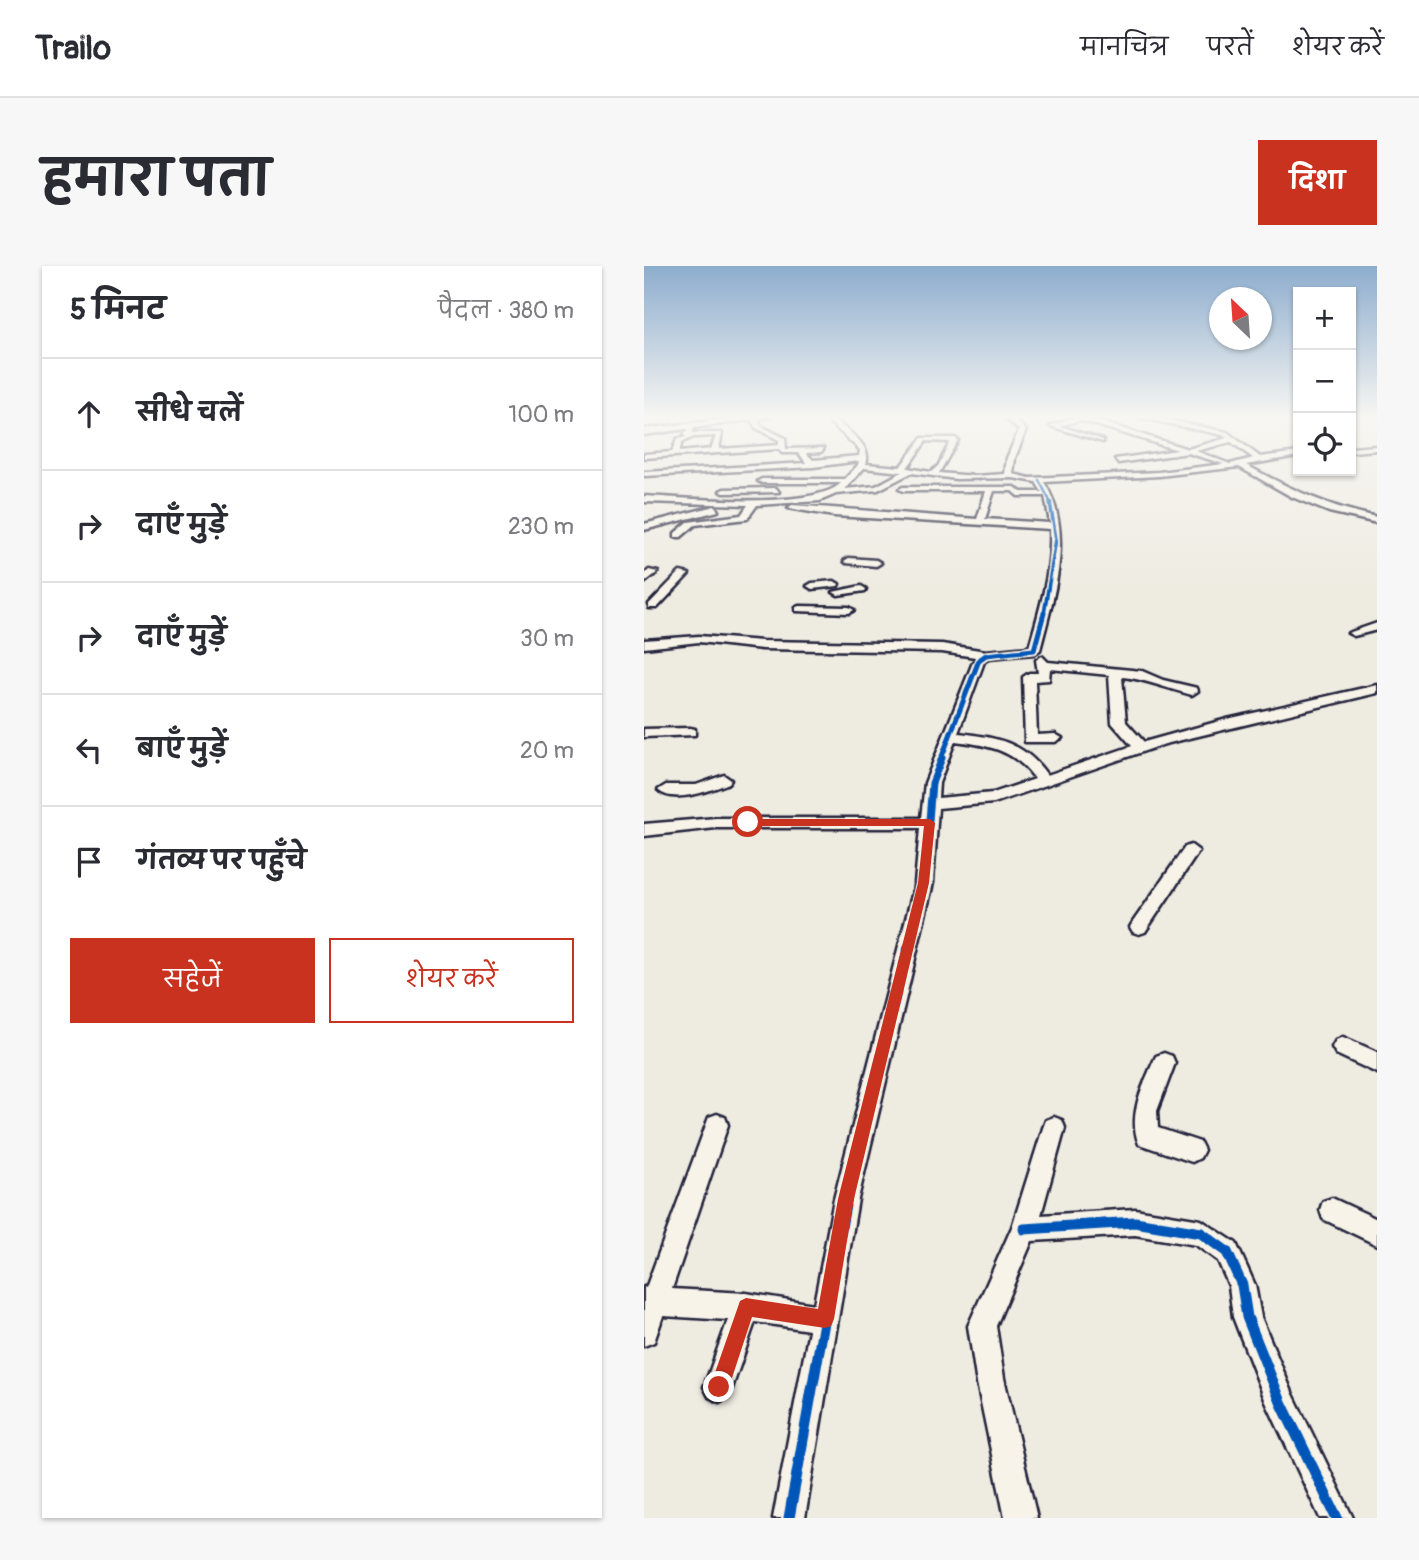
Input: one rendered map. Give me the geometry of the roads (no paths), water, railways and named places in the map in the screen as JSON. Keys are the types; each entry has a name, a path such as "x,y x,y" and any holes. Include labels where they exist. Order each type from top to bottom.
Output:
{"street":[{"path":"644,497 776,503 820,498 834,492 851,475"},
{"path":"897,479 901,475"},
{"path":"941,475 946,477"},
{"path":"903,490 1015,489 1018,499 1044,487 1145,475"},
{"path":"1258,475 1332,510 1377,520"},
{"path":"834,492 865,491 897,479 925,480 946,477 1013,476 1044,487"},
{"path":"938,499 946,477"},
{"path":"759,481 846,481"},
{"path":"1030,739 1029,677 1045,677 1038,658 1052,575 1049,518 1044,487"},
{"path":"957,499 960,489"},
{"path":"980,522 990,489"},
{"path":"644,497 776,490"},
{"path":"648,526 665,529 744,517 754,503"},
{"path":"648,526 693,513 754,503"},
{"path":"776,503 795,509 980,522 1049,518"},
{"path":"866,515 873,506 878,505 954,509"},
{"path":"678,535 691,524"},
{"path":"849,561 876,563"},
{"path":"653,606 684,574"},
{"path":"812,586 861,589"},
{"path":"800,609 849,610"},
{"path":"1354,633 1377,626"},
{"path":"644,644 690,641 889,649 919,647 979,656 1038,658 1142,675 1159,683 1192,691"},
{"path":"678,656 690,641"},
{"path":"789,1518 846,1199 924,883 932,783 979,656"},
{"path":"1115,672 1119,723 1141,747"},
{"path":"644,831 716,823 930,813 994,798 1141,747 1254,717 1377,689"},
{"path":"1254,717 1269,728"},
{"path":"644,733 690,732"},
{"path":"950,736 984,741 1055,738"},
{"path":"984,741 1026,757 1045,782"},
{"path":"666,790 697,790 724,780"},
{"path":"1139,927 1191,851"},
{"path":"1343,1047 1377,1063"},
{"path":"1164,1063 1146,1111 1147,1136 1192,1150"},
{"path":"644,1332 650,1301 717,1125"},
{"path":"1021,1518 990,1378 982,1326 1024,1229 1054,1128"},
{"path":"1332,1210 1377,1232"},
{"path":"1024,1229 1135,1222 1201,1233 1227,1252 1242,1285 1247,1317 1281,1402 1337,1518"},
{"path":"650,1301 746,1307 825,1319"},
{"path":"719,1387 746,1307"}]}
